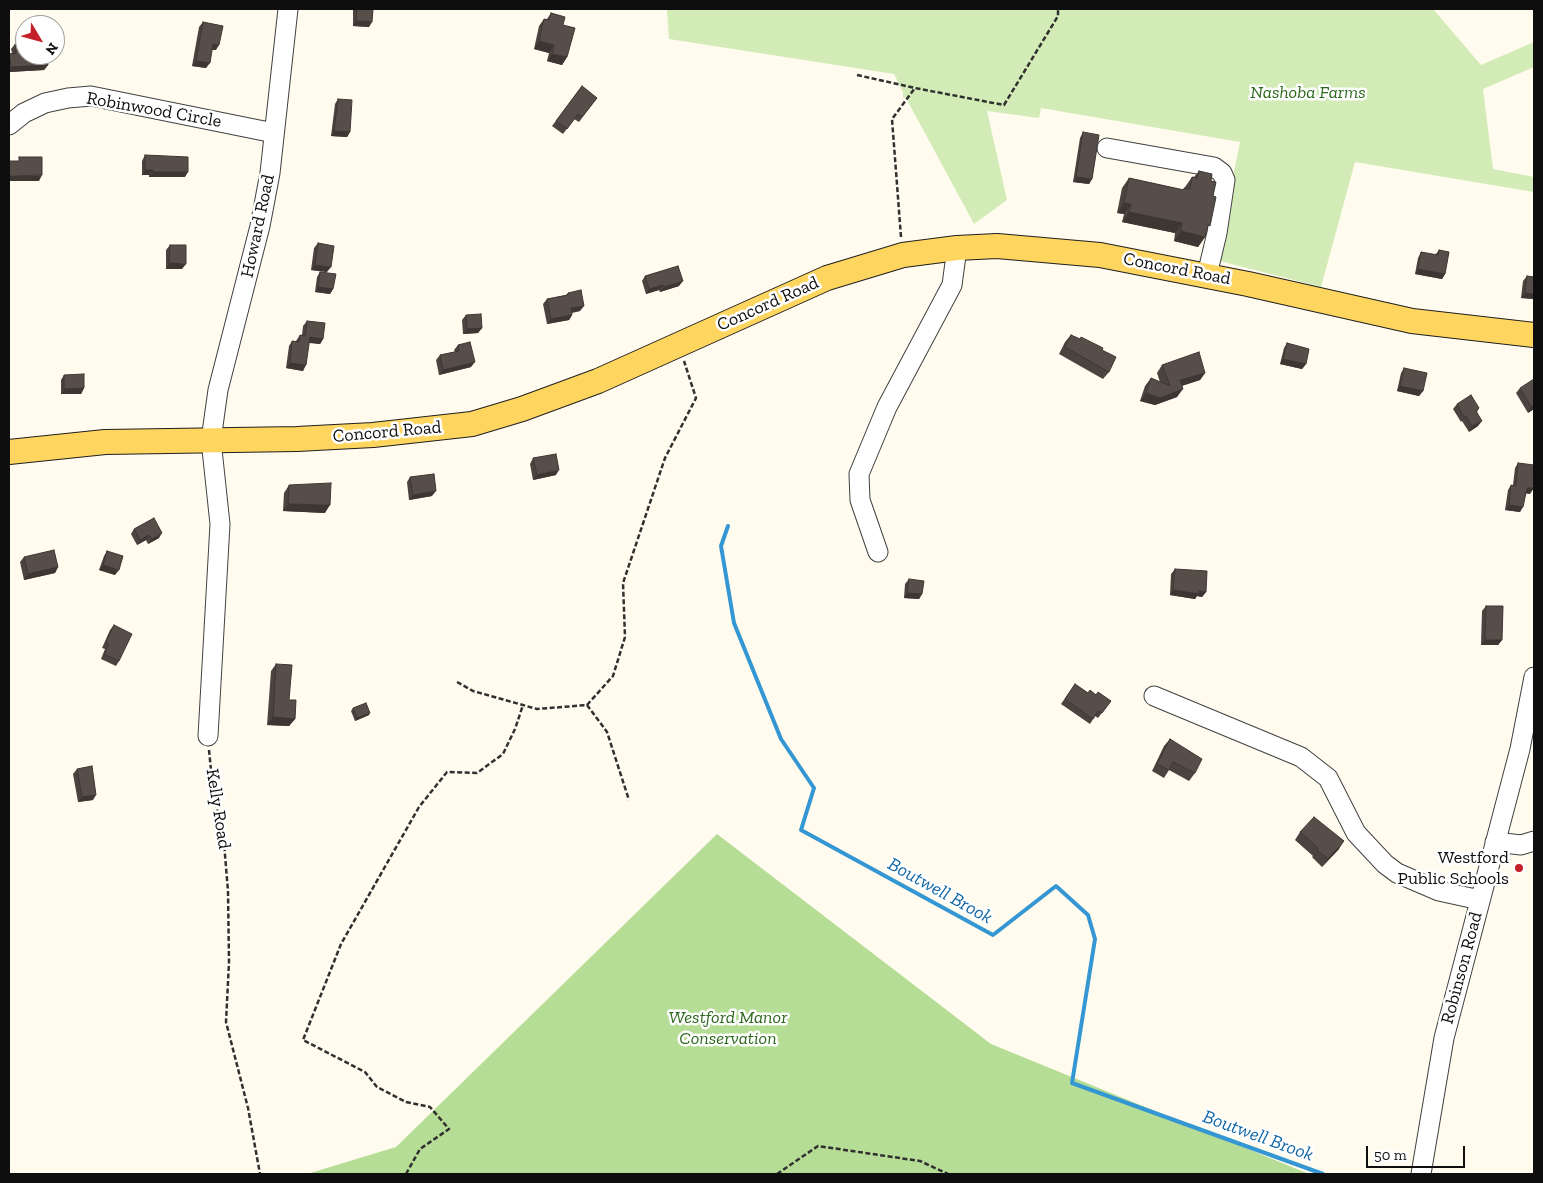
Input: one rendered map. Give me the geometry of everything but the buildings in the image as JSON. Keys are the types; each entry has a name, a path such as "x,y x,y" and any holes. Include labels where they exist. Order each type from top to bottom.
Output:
{"main road":[{"name":"Concord Road","path":"9,452 105,442 297,439 373,435 472,424 522,409 598,381 827,278 903,255 957,248 997,246 1100,254 1207,275 1412,321 1534,335"}],"street":[{"name":"Howard Road","path":"211,440 218,390 260,226 274,132 288,9"},
{"name":"Robinwood Circle","path":"9,125 24,113 45,103 90,96 274,132"},
{"path":"1107,148 1214,167 1222,173 1225,180 1217,232 1207,275"},
{"path":"878,552 860,500 859,474 887,407 952,285 957,248"},
{"path":"208,736 220,524 211,440"},
{"name":"Robinson Road","path":"1421,1174 1425,1136 1444,1038 1520,749 1534,682"},
{"path":"1154,696 1301,757 1328,778 1356,834 1385,864 1397,873 1439,892 1480,900"},
{"path":"1496,842 1521,845 1534,841"}],"path":[{"path":"857,75 1004,105 1058,16 1058,9"},
{"path":"903,255 892,120 915,88"},
{"path":"678,363 689,356"},
{"path":"457,682 473,691 537,709 587,705 613,676 625,637 623,583 665,458 696,398 684,360"},
{"path":"406,1174 420,1149 449,1129 430,1107 406,1102 376,1088 365,1072 303,1040 341,944 419,807 447,772 477,773 503,754 515,729 522,705"},
{"path":"587,705 607,732 629,800"},
{"name":"Kelly Road","path":"208,736 213,790 224,843 228,891 229,962 226,1022 248,1108 260,1174"},
{"path":"777,1174 818,1146 920,1161 948,1174"}],"green space":[{"name":"Nashoba Farms","path":"667,9 1433,9 1481,65 1534,42 1534,67 1483,89 1493,169 1534,177 1534,192 1355,162 1321,287 1216,260 1240,142 1041,108 1039,118 987,111 1007,200 974,224 906,98 903,97 903,92 894,74 669,39"},
{"name":"Westford Manor Conservation","path":"717,834 991,1044 1309,1174 307,1174 396,1147"}],"waterway":[{"name":"Boutwell Brook","path":"728,526 721,546 734,623 781,739 814,788 801,830 993,935 1056,886 1088,915 1095,939 1072,1083 1323,1174"}],"place":[{"name":"Westford Public Schools","path":"1519,868"}]}
